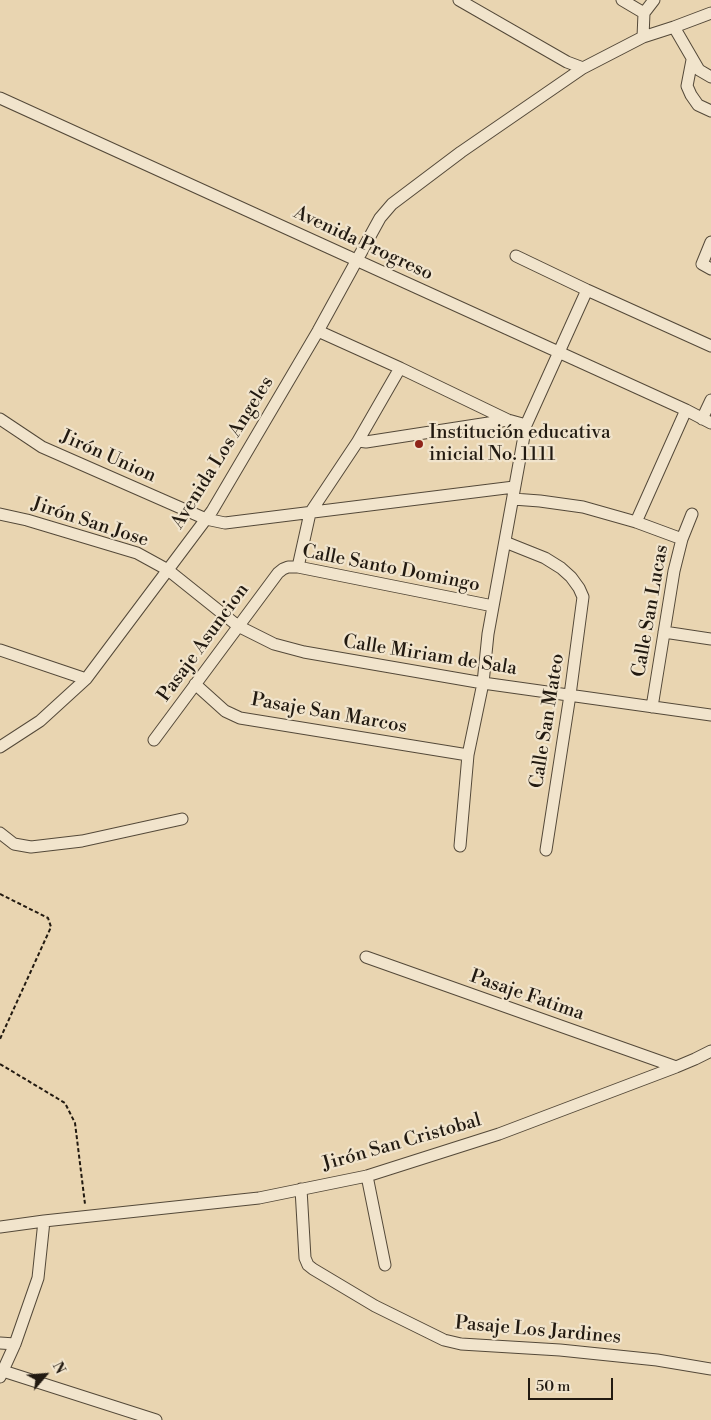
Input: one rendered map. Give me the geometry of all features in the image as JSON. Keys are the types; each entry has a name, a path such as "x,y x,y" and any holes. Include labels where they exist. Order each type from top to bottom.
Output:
{"street":[{"path":"459,0 568,62 583,68"},
{"path":"622,0 644,13"},
{"path":"642,36 644,13 654,0"},
{"name":"Avenida Los Angeles","path":"0,747 40,721 86,678 206,519 318,332 380,218 392,204 461,152 583,68 642,36 674,27 711,13"},
{"path":"674,27 699,70 711,77"},
{"path":"692,60 687,86 698,105 711,110"},
{"name":"Avenida Progreso","path":"0,98 686,410 706,421"},
{"path":"711,242 702,264 711,269"},
{"path":"516,256 711,346"},
{"path":"460,846 468,756 483,683 488,634 526,425 587,290"},
{"path":"318,332 400,368 508,420 526,425"},
{"path":"298,567 310,513 358,441 400,368"},
{"path":"706,421 711,400"},
{"path":"636,522 686,410"},
{"name":"Jirón Union","path":"0,419 42,447 206,519 224,523 514,487"},
{"path":"358,441 366,442 508,420"},
{"name":"Calle San Lucas","path":"513,499 584,507 636,522 682,539 674,571 652,707"},
{"name":"Jirón San Jose","path":"0,514 27,520 137,553 168,570"},
{"path":"682,539 692,514"},
{"name":"Calle San Mateo","path":"505,542 545,558 561,568 571,577 583,597 546,850"},
{"name":"Calle Santo Domingo","path":"283,569 298,567 493,606"},
{"name":"Pasaje Asuncion","path":"154,740 238,626 283,569"},
{"name":"Calle Miriam de Sala","path":"168,570 238,626 274,644 304,652 483,683 711,715"},
{"path":"664,632 711,639"},
{"path":"0,650 86,678"},
{"name":"Pasaje San Marcos","path":"195,684 225,711 240,718 468,756"},
{"path":"0,833 14,844 31,847 82,841 182,818"},
{"name":"Pasaje Fatima","path":"366,958 676,1067"},
{"name":"Jirón San Cristobal","path":"0,1227 259,1198 367,1176 499,1134 676,1067 711,1051"},
{"path":"367,1176 386,1264"},
{"name":"Pasaje Los Jardines","path":"301,1189 305,1258 308,1265 375,1306 444,1340 461,1344 560,1350 657,1360 711,1369"},
{"path":"44,1221 38,1278 16,1344 2,1374 156,1420"},
{"path":"0,1343 16,1344"}],"path":[{"path":"0,894 48,918 51,927 0,1039"},
{"path":"0,1064 65,1103 75,1123 87,1216"}],"place":[{"name":"Institución educativa inicial No. 1111","path":"419,444"}]}
